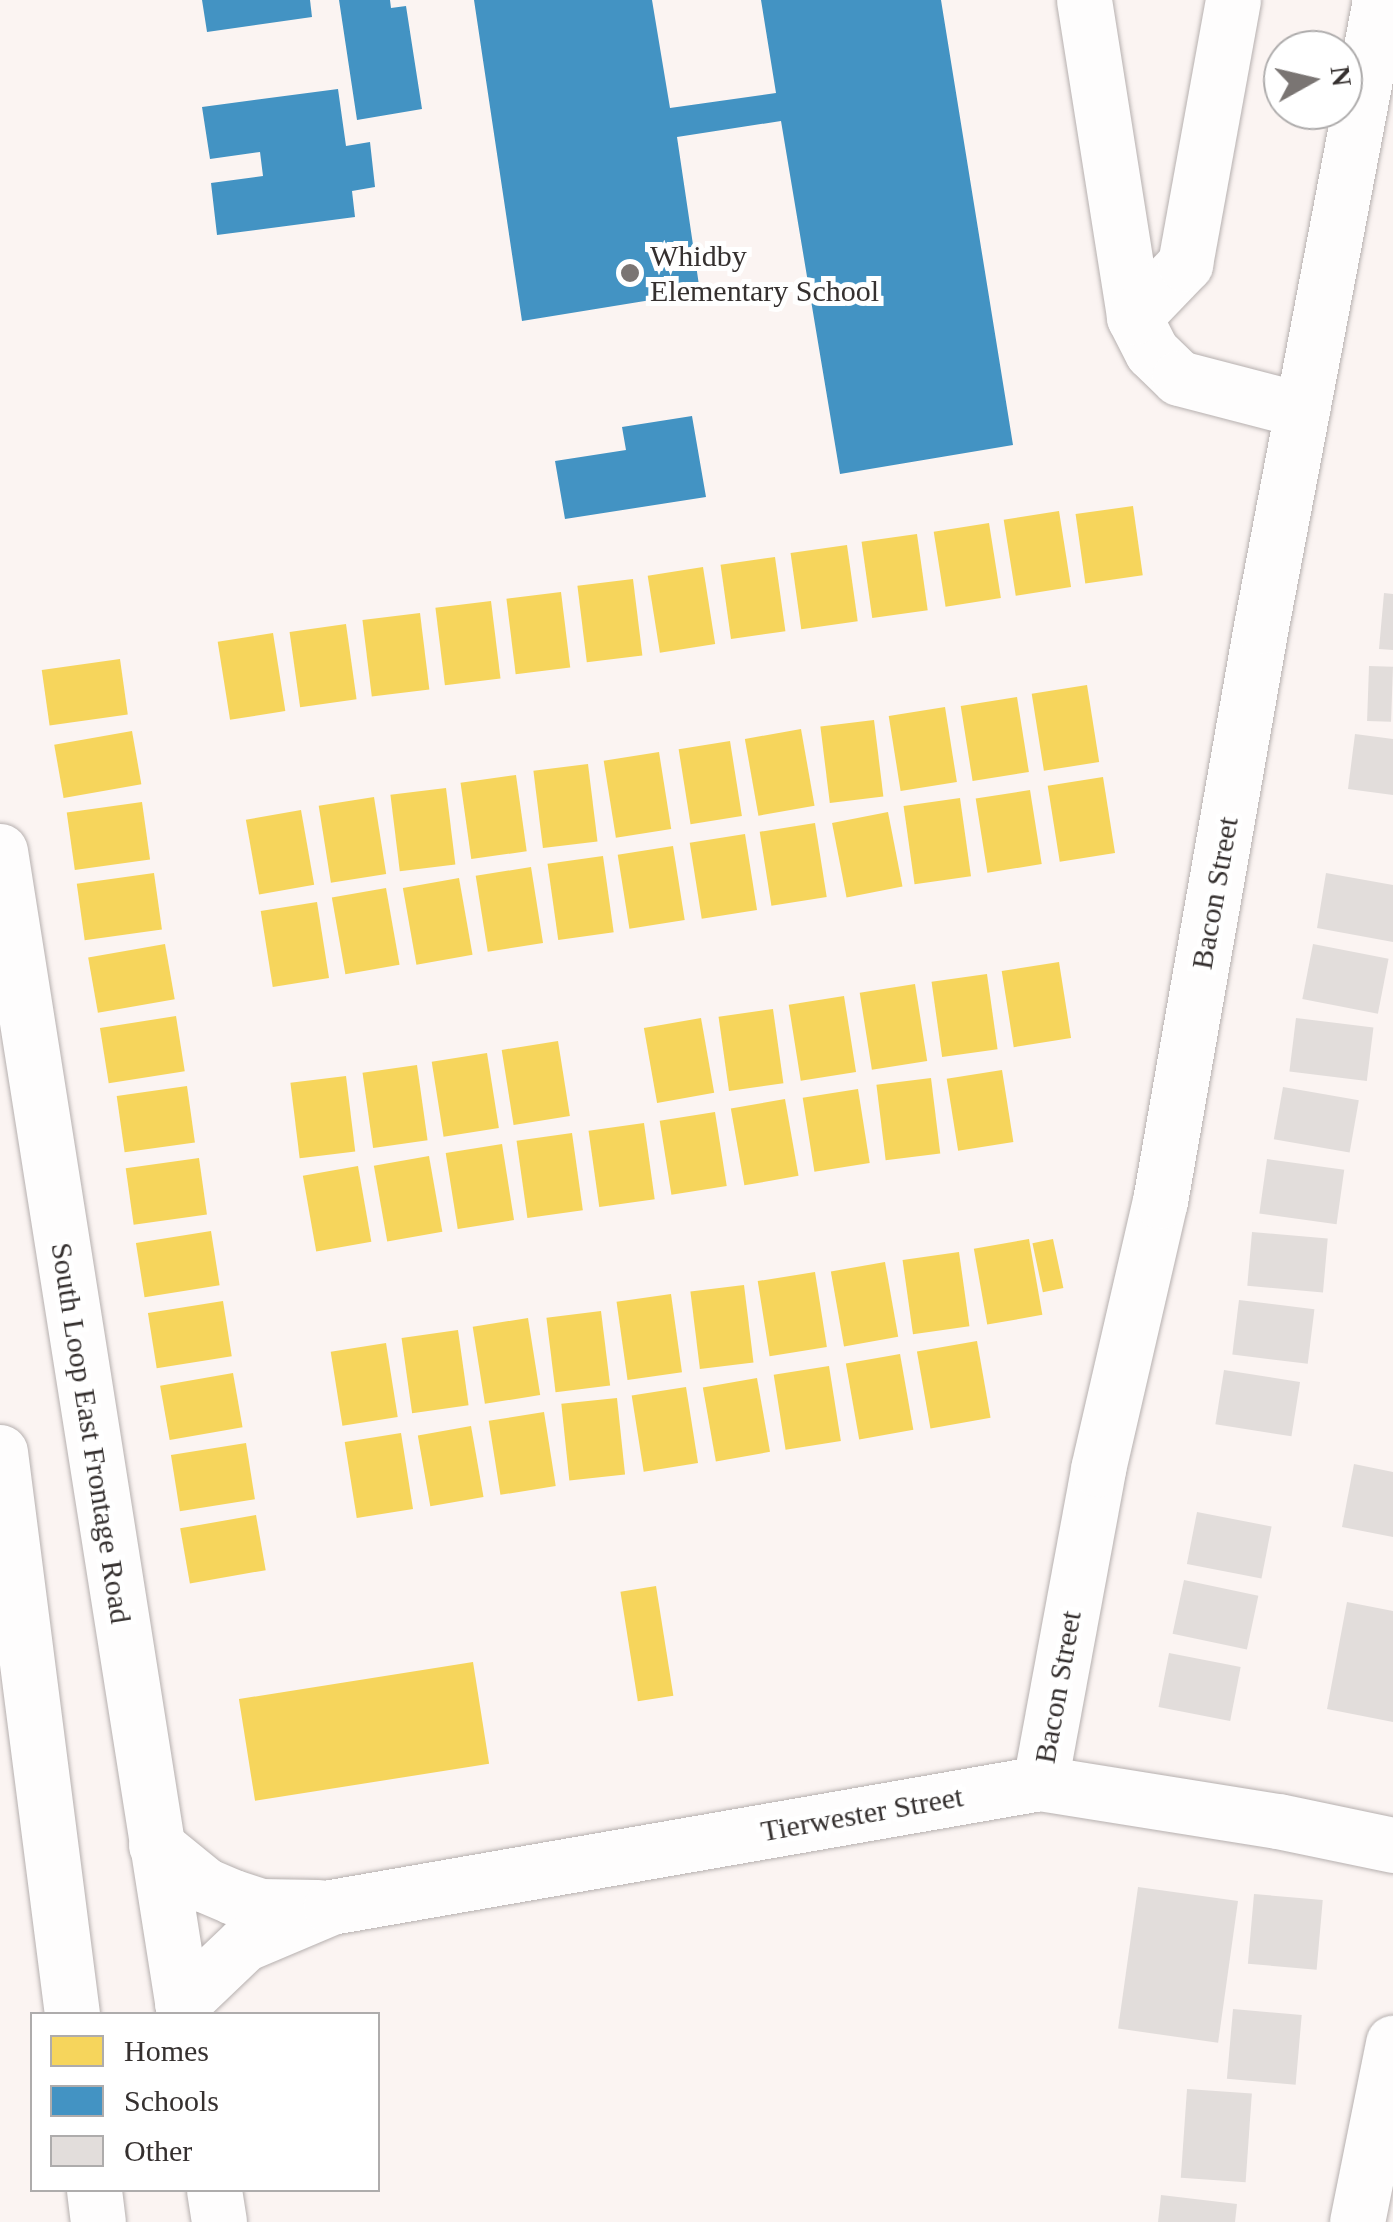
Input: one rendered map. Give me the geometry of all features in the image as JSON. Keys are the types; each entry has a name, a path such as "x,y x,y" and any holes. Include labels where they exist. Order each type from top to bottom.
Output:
{"main road":[{"path":"1084,0 1134,317 1152,352 1179,378 1302,410"},
{"path":"1134,317 1185,264 1233,0"},
{"name":"Bacon Street","path":"1040,1783 1098,1469 1160,1201 1380,0"},
{"name":"South Loop East Frontage Road","path":"0,851 183,2009"},
{"path":"0,1452 72,2012"},
{"name":"Tierwester Street","path":"156,1846 205,1885 233,1898 261,1906 331,1907 1040,1783 1278,1821 1393,1845"},
{"name":"Tierwester Street","path":"183,2009 244,1944 331,1907"},
{"path":"1358,2222 1393,2043"},
{"path":"94,2192 98,2222"},
{"path":"214,2192 219,2222"}],"building: Homes":[{"path":"1133,506 1143,575 1085,583 1076,514"},
{"path":"1059,511 1071,587 1016,596 1004,520"},
{"path":"989,523 1001,598 946,607 934,532"},
{"path":"917,534 928,610 872,618 862,542"},
{"path":"847,545 858,621 801,629 791,553"},
{"path":"775,557 785,631 731,639 721,565"},
{"path":"703,567 715,644 660,653 648,576"},
{"path":"633,579 642,655 587,662 577,586"},
{"path":"561,592 570,667 516,674 506,599"},
{"path":"491,601 501,678 445,685 435,608"},
{"path":"420,613 429,689 372,696 362,620"},
{"path":"346,624 357,699 300,707 290,632"},
{"path":"273,633 285,711 230,720 218,642"},
{"path":"120,659 128,714 50,725 42,670"},
{"path":"1087,685 1099,762 1044,771 1032,694"},
{"path":"1017,697 1029,772 973,781 961,706"},
{"path":"945,707 957,782 901,791 889,716"},
{"path":"874,720 883,796 830,803 820,727"},
{"path":"801,729 815,806 758,816 745,739"},
{"path":"132,731 141,784 64,798 54,745"},
{"path":"730,741 742,816 691,824 679,749"},
{"path":"659,752 671,829 616,838 604,761"},
{"path":"588,764 598,841 543,848 533,771"},
{"path":"516,775 527,851 471,859 461,783"},
{"path":"1103,777 1115,853 1060,862 1048,786"},
{"path":"446,788 455,864 400,871 390,795"},
{"path":"1030,790 1042,864 987,873 976,799"},
{"path":"374,797 386,874 331,883 319,806"},
{"path":"960,798 971,876 915,884 904,806"},
{"path":"142,802 150,859 75,870 67,813"},
{"path":"301,810 314,885 259,895 246,820"},
{"path":"888,812 903,887 847,897 832,823"},
{"path":"815,823 827,897 771,906 760,832"},
{"path":"745,834 757,910 702,919 690,843"},
{"path":"673,846 685,920 629,929 618,855"},
{"path":"603,856 614,932 558,940 548,864"},
{"path":"531,867 543,943 488,952 476,876"},
{"path":"154,873 162,929 85,940 77,884"},
{"path":"459,878 473,955 416,965 403,888"},
{"path":"386,888 400,965 345,974 332,898"},
{"path":"317,902 329,978 273,987 261,911"},
{"path":"165,944 175,999 98,1013 88,958"},
{"path":"1059,962 1071,1038 1014,1047 1002,971"},
{"path":"987,974 998,1049 942,1057 932,982"},
{"path":"915,984 927,1061 872,1070 860,993"},
{"path":"844,996 856,1072 801,1081 789,1005"},
{"path":"773,1009 783,1083 729,1091 719,1017"},
{"path":"176,1016 185,1071 109,1083 100,1028"},
{"path":"701,1018 714,1093 657,1103 644,1028"},
{"path":"558,1041 570,1116 514,1125 502,1050"},
{"path":"487,1053 499,1128 444,1137 432,1062"},
{"path":"417,1065 428,1140 373,1148 363,1073"},
{"path":"1002,1070 1013,1142 958,1151 947,1079"},
{"path":"346,1076 355,1151 300,1158 290,1083"},
{"path":"931,1078 940,1153 886,1160 876,1085"},
{"path":"187,1086 195,1142 125,1152 117,1096"},
{"path":"858,1089 870,1163 814,1172 803,1098"},
{"path":"785,1099 799,1176 744,1185 731,1109"},
{"path":"715,1112 727,1186 671,1195 660,1121"},
{"path":"644,1123 655,1199 599,1207 589,1131"},
{"path":"572,1133 583,1210 527,1218 517,1141"},
{"path":"502,1144 514,1220 458,1229 446,1153"},
{"path":"429,1156 442,1232 387,1242 374,1166"},
{"path":"199,1158 207,1214 134,1225 126,1168"},
{"path":"358,1166 371,1242 316,1252 303,1176"},
{"path":"211,1231 220,1285 145,1297 136,1243"},
{"path":"1029,1239 1042,1315 987,1325 974,1249"},
{"path":"1053,1239 1063,1288 1043,1292 1032,1243"},
{"path":"959,1252 969,1326 913,1334 903,1260"},
{"path":"885,1262 898,1337 844,1346 831,1272"},
{"path":"815,1272 827,1347 770,1356 758,1281"},
{"path":"744,1285 754,1362 700,1369 690,1292"},
{"path":"671,1294 682,1372 628,1380 617,1302"},
{"path":"223,1301 232,1356 157,1368 148,1313"},
{"path":"601,1311 610,1385 556,1392 546,1318"},
{"path":"528,1318 540,1395 485,1404 473,1327"},
{"path":"458,1330 469,1405 412,1413 402,1338"},
{"path":"977,1341 991,1418 930,1428 917,1352"},
{"path":"386,1343 398,1417 342,1426 331,1352"},
{"path":"900,1354 913,1430 859,1439 846,1364"},
{"path":"829,1366 841,1441 786,1450 774,1375"},
{"path":"233,1373 243,1427 170,1440 160,1386"},
{"path":"757,1378 770,1452 716,1461 703,1388"},
{"path":"686,1387 698,1463 644,1472 632,1396"},
{"path":"617,1398 625,1475 569,1480 561,1404"},
{"path":"544,1412 556,1486 500,1495 489,1421"},
{"path":"471,1426 484,1497 430,1506 418,1435"},
{"path":"401,1433 413,1509 357,1518 345,1442"},
{"path":"246,1443 255,1499 180,1511 171,1455"},
{"path":"256,1515 266,1570 190,1584 180,1528"},
{"path":"656,1586 673,1696 638,1701 620,1592"},
{"path":"473,1662 489,1764 255,1801 239,1699"}],"building: Schools":[{"path":"202,0 310,0 312,17 207,32"},
{"path":"339,0 390,0 391,8 406,6 422,109 357,120"},
{"path":"474,0 652,0 670,108 776,93 761,0 941,0 1013,445 840,474 781,121 677,137 700,292 522,321"},
{"path":"338,89 346,146 370,142 375,187 352,191 355,217 217,235 211,183 263,176 260,152 210,159 202,107"},
{"path":"692,416 706,497 565,519 555,461 626,450 622,427"}],"building: Other":[{"path":"1384,593 1393,594 1393,650 1379,649"},
{"path":"1369,666 1393,667 1391,722 1367,721"},
{"path":"1355,734 1393,739 1393,795 1348,789"},
{"path":"1326,873 1393,885 1393,942 1317,928"},
{"path":"1313,944 1389,959 1378,1014 1302,999"},
{"path":"1296,1018 1373,1028 1367,1081 1289,1072"},
{"path":"1283,1087 1359,1100 1350,1153 1274,1139"},
{"path":"1267,1159 1344,1170 1337,1224 1259,1213"},
{"path":"1252,1232 1328,1239 1323,1292 1247,1286"},
{"path":"1239,1300 1314,1309 1308,1364 1232,1355"},
{"path":"1224,1370 1300,1382 1291,1436 1215,1424"},
{"path":"1354,1464 1393,1472 1393,1537 1342,1527"},
{"path":"1197,1512 1272,1527 1261,1579 1187,1564"},
{"path":"1184,1580 1258,1596 1247,1650 1173,1634"},
{"path":"1347,1602 1393,1611 1393,1722 1327,1709"},
{"path":"1169,1653 1241,1667 1230,1721 1159,1707"},
{"path":"1138,1887 1238,1901 1218,2043 1118,2029"},
{"path":"1254,1894 1323,1900 1317,1970 1248,1964"},
{"path":"1233,2009 1302,2015 1296,2085 1227,2079"},
{"path":"1187,2089 1252,2094 1246,2182 1181,2178"},
{"path":"1161,2195 1237,2204 1235,2222 1158,2222"}],"place":[{"name":"Whidby Elementary School","path":"630,273"}]}
